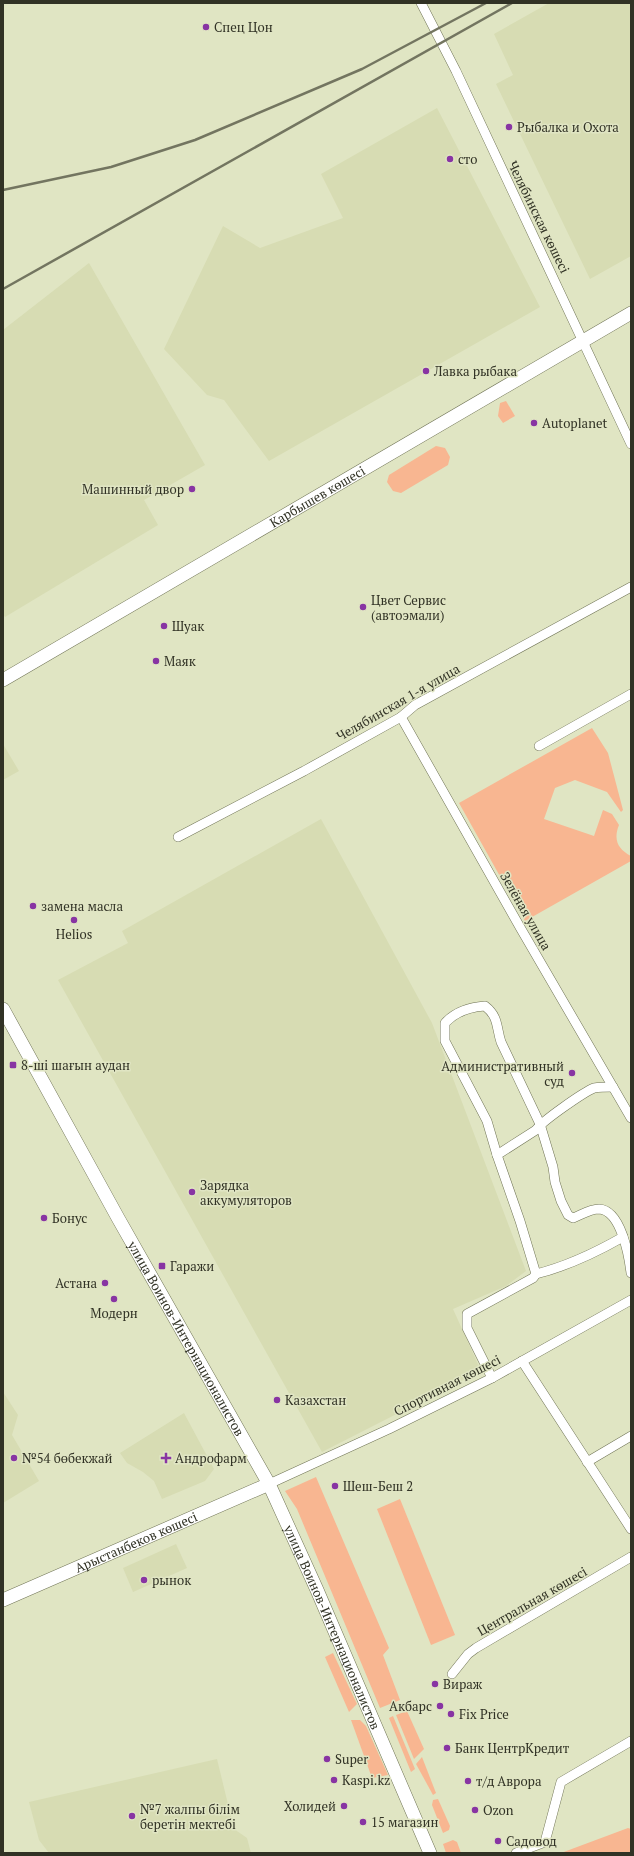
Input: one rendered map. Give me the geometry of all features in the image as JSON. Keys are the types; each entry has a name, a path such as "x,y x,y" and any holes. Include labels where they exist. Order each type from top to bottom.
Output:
{"street":[{"name":"Челябинская көшесі","path":"421,3 456,71 631,444"},
{"name":"Карбышев көшесі","path":"3,680 631,313"},
{"name":"Челябинская 1-я улица","path":"178,837 304,771 400,717 415,705 631,587"},
{"path":"539,746 631,694"},
{"name":"Зелёная улица","path":"400,717 631,1118"},
{"path":"536,1274 487,1121 445,1041 445,1023 452,1015 479,1006 485,1006 493,1012 497,1021 498,1033 501,1042 540,1124 553,1167 559,1194 568,1215 573,1218 592,1210 600,1209 607,1211 616,1223 623,1237 629,1257 631,1272"},
{"name":"улица Воинов-Интернационалистов","path":"3,1009 118,1218 269,1484 317,1590 430,1853"},
{"path":"497,1155 536,1130 540,1124 594,1088 613,1087"},
{"path":"492,1378 467,1328 467,1314 533,1278 536,1274 557,1269 590,1256 623,1237"},
{"name":"Спортивная көшесі","path":"269,1484 389,1429 492,1378 631,1300"},
{"path":"522,1361 631,1529"},
{"path":"587,1462 631,1436"},
{"name":"Арыстанбеков көшесі","path":"3,1600 269,1484"},
{"name":"Центральная көшесі","path":"452,1674 468,1654 476,1648 631,1557"},
{"path":"516,1853 545,1842 562,1782 631,1741"}],"shaded area":[{"path":"549,3 631,3 631,256 590,279 496,84 513,75 494,34"},
{"path":"437,108 540,307 269,461 224,400 207,395 164,349 223,226 260,248 343,218 321,174"},
{"path":"89,263 205,465 144,500 158,525 5,617 3,614 3,330"},
{"path":"506,401 515,416 503,423 498,416 500,403"},
{"path":"436,446 445,448 450,457 448,465 401,493 393,491 387,482 389,475"},
{"path":"592,728 608,753 623,810 621,812 607,792 575,780 555,788 544,819 594,836 603,810 612,814 619,825 617,830 618,844 631,856 631,861 525,921 459,803"},
{"path":"3,744 19,771 3,780"},
{"path":"321,819 432,1023 526,1271 506,1286 453,1309 481,1371 322,1452 58,980 128,943 122,931"},
{"name":"№54 бөбекжай","path":"3,1392 18,1415 12,1435 39,1481 3,1503"},
{"name":"Андрофарм","path":"184,1413 214,1469 205,1481 162,1499 154,1481 143,1472 127,1463 120,1453"},
{"path":"316,1477 389,1648 383,1655 400,1700 380,1708 297,1509 285,1491"},
{"path":"400,1499 455,1635 431,1645 377,1509"},
{"name":"рынок","path":"176,1544 187,1568 133,1592 123,1568"},
{"path":"333,1653 357,1704 349,1712 325,1657"},
{"path":"407,1711 424,1749 414,1759 396,1715"},
{"path":"393,1716 415,1769 411,1772 389,1718"},
{"path":"351,1720 360,1720 366,1726 388,1775 372,1778"},
{"path":"422,1757 436,1793 433,1795 416,1764"},
{"name":"№7 жалпы білім беретін мектебі","path":"217,1759 234,1829 247,1838 251,1853 49,1853 39,1840 29,1802"},
{"path":"438,1799 450,1826 449,1830 443,1833 432,1805 433,1800"},
{"path":"628,1828 631,1829 631,1853 561,1853"},
{"path":"453,1840 457,1842 461,1853 446,1853 443,1844"}],"railway":[{"path":"3,190 111,167 195,140 362,69 486,3"},
{"path":"3,289 512,3"}],"place":[{"name":"Спец Цон","path":"206,27"},
{"name":"Рыбалка и Охота","path":"509,127"},
{"name":"сто","path":"450,159"},
{"name":"Лавка рыбака","path":"426,371"},
{"name":"Autoplanet","path":"534,423"},
{"name":"Машинный двор","path":"192,489"},
{"name":"Цвет Сервис (автоэмали)","path":"363,607"},
{"name":"Шуак","path":"164,626"},
{"name":"Маяк","path":"156,661"},
{"name":"замена масла","path":"33,906"},
{"name":"Helios","path":"74,920"},
{"name":"8-ші шағын аудан","path":"13,1065"},
{"name":"Административный суд","path":"572,1073"},
{"name":"Зарядка аккумуляторов","path":"192,1192"},
{"name":"Бонус","path":"44,1218"},
{"name":"Гаражи","path":"162,1266"},
{"name":"Астана","path":"105,1283"},
{"name":"Модерн","path":"114,1299"},
{"name":"Казахстан","path":"277,1400"},
{"name":"№54 бөбекжай","path":"14,1458"},
{"name":"Андрофарм","path":"166,1458"},
{"name":"Шеш-Беш 2","path":"335,1486"},
{"name":"рынок","path":"144,1580"},
{"name":"Вираж","path":"435,1684"},
{"name":"Акбарс","path":"440,1706"},
{"name":"Fix Price","path":"451,1714"},
{"name":"Банк ЦентрКредит","path":"447,1748"},
{"name":"Super","path":"327,1759"},
{"name":"Kaspi.kz","path":"334,1780"},
{"name":"т/д Аврора","path":"468,1781"},
{"name":"Холидей","path":"344,1806"},
{"name":"Ozon","path":"475,1810"},
{"name":"№7 жалпы білім беретін мектебі","path":"132,1816"},
{"name":"15 магазин","path":"363,1822"},
{"name":"Садовод","path":"498,1841"}]}
